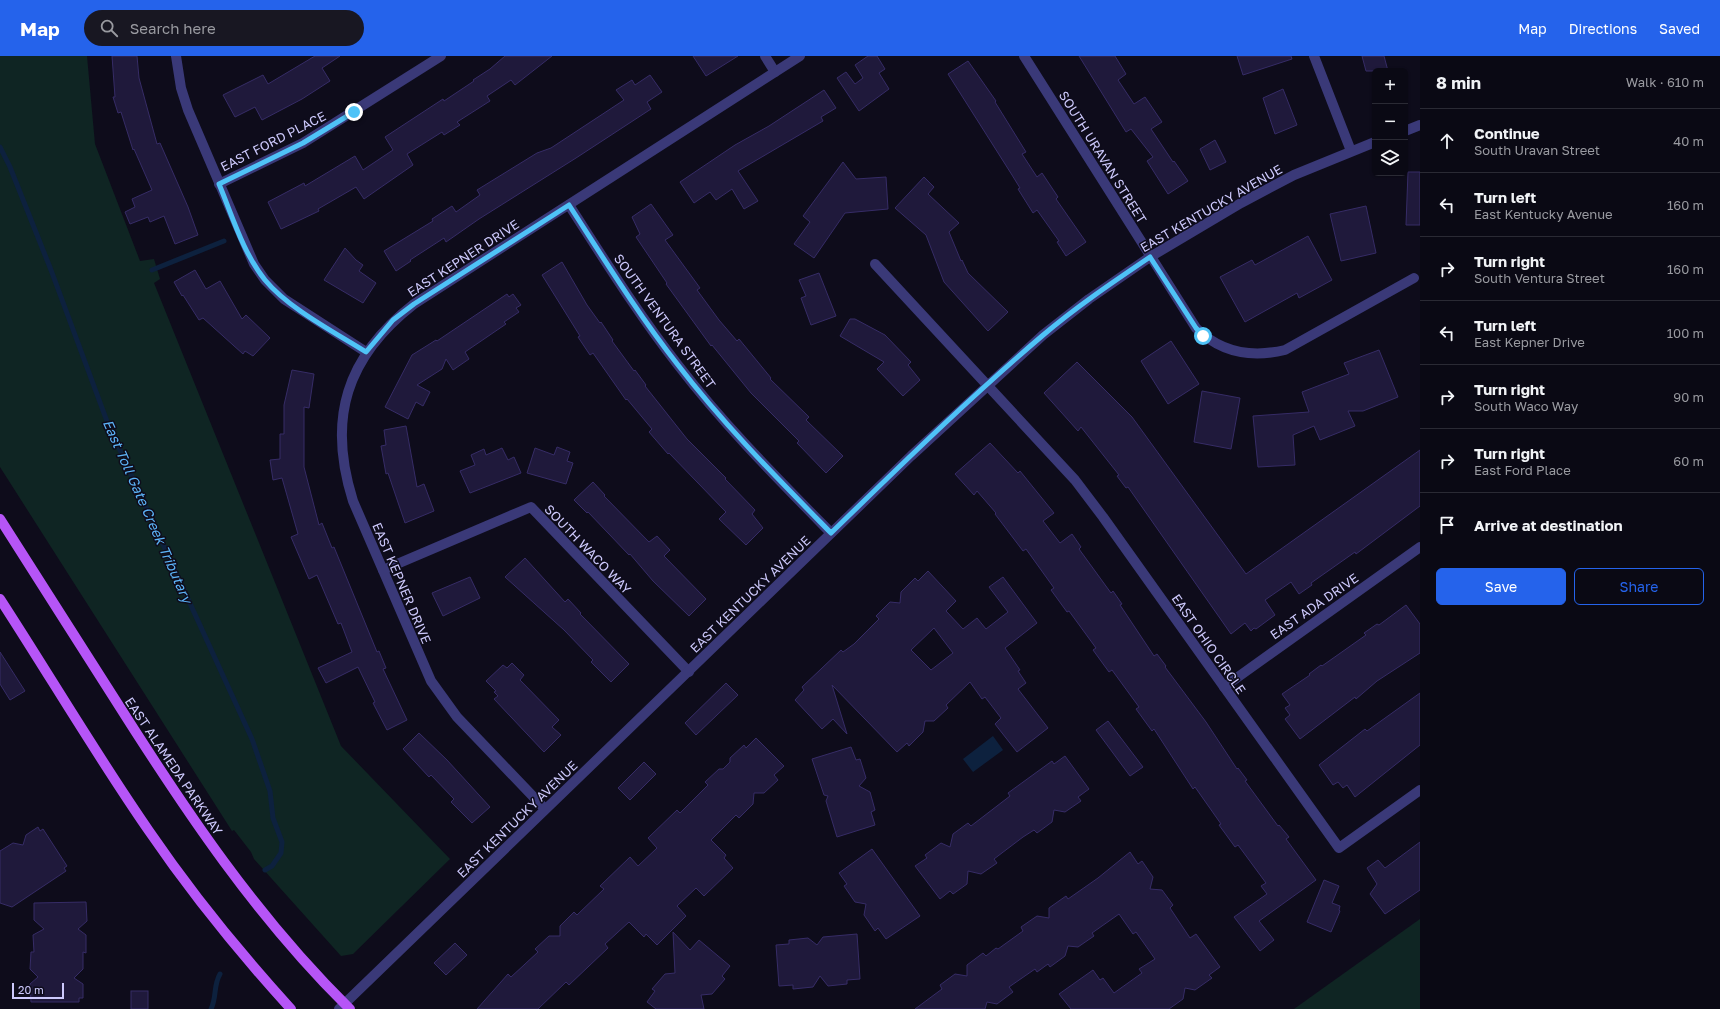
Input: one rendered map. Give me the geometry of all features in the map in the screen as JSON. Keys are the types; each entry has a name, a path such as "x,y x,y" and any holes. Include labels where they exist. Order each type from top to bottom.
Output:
{"main road":[{"name":"EAST ALAMEDA PARKWAY","path":"0,520 156,765 206,838 266,916 344,1007"},
{"path":"0,599 118,785 169,859 225,933 291,1009"}],"street":[{"path":"176,56 181,88 188,110 249,254 265,280 284,299 366,352"},
{"name":"EAST FORD PLACE","path":"219,184 303,143 441,56"},
{"path":"765,56 775,72"},
{"name":"EAST KEPNER DRIVE","path":"546,809 457,717 440,696 423,665 354,502 346,478 341,453 341,428 345,403 353,379 366,352 393,320 414,304 800,56"},
{"name":"SOUTH URAVAN STREET","path":"1024,56 1196,328 1203,336 1218,345 1234,352 1252,355 1268,354 1285,350 1414,278"},
{"path":"1314,56 1351,151"},
{"path":"1408,130 1420,126"},
{"name":"EAST KENTUCKY AVENUE","path":"344,1007 831,533 987,385 1057,324 1089,299 1150,257 1241,203 1294,175 1372,143"},
{"name":"SOUTH VENTURA STREET","path":"569,205 619,282 677,365 735,432 831,533"},
{"name":"EAST OHIO CIRCLE","path":"875,264 1075,480 1339,848 1420,790"},
{"name":"SOUTH WACO WAY","path":"383,570 530,507 689,672"},
{"name":"EAST ADA DRIVE","path":"1224,686 1420,547"}],"green space":[{"path":"0,56 87,56 95,144 140,261 154,259 160,279 154,283 341,746 450,859 353,954 341,956 254,859 251,852 234,830 232,831 0,467"},
{"path":"1420,919 1420,1009 1294,1009"}],"water":[{"path":"993,736 1003,750 973,772 963,759"}],"building":[{"path":"112,56 137,56 139,78 157,144 160,143 188,207 198,235 175,244 164,216 150,222 148,217 130,224 125,212 135,207 132,199 152,190 134,149 133,150 121,112 118,113 113,97 115,97"},
{"path":"315,56 340,56 322,68 330,81 302,99 262,120 255,107 235,117 223,95 263,75 268,84"},
{"path":"505,56 552,56 515,85 511,80 487,96 490,101 457,122 460,125 444,135 442,132 407,154 413,165 364,199 356,187 318,209 319,211 281,229 268,202 304,183 305,186 355,156 363,170 393,150 385,137 443,99 444,101 474,81 473,80 490,69"},
{"path":"693,56 738,56 706,76"},
{"path":"868,56 877,56 885,69 879,73 889,89 859,111 837,78 846,72 855,84 863,78 855,65"},
{"path":"1079,56 1115,56 1126,74 1118,80 1134,104 1145,97 1162,122 1151,129 1173,162 1174,161 1188,181 1168,194 1147,161 1153,157 1131,129 1126,132"},
{"path":"1237,56 1291,56 1292,59 1243,75"},
{"path":"1362,56 1384,56 1387,68 1372,68 1372,71 1366,71"},
{"path":"968,61 996,101 995,102 1026,152 1022,154 1037,177 1042,173 1058,197 1056,199 1086,242 1066,256 1057,242 1059,241 1037,210 1033,213 1018,189 1020,188 948,74"},
{"path":"650,75 662,92 647,102 651,109 479,219 446,242 444,238 396,271 384,251 433,221 432,219 452,206 456,212 480,195 477,190 537,153 551,148 624,100 616,90 632,80 635,85"},
{"path":"1283,89 1297,125 1275,134 1263,98"},
{"path":"824,90 836,108 821,117 823,121 738,171 758,201 744,209 732,189 716,200 710,192 694,203 680,182 735,145 769,126"},
{"path":"1215,140 1226,162 1210,170 1200,149"},
{"path":"843,162 856,179 886,177 888,209 845,213 814,258 794,244 810,222 803,216"},
{"path":"1408,172 1420,172 1420,225 1406,225"},
{"path":"924,177 934,187 928,194 959,223 949,232 961,261 962,260 968,273 1008,312 988,331 944,282 926,235 895,208"},
{"path":"651,204 673,235 665,240 700,288 697,290 719,320 737,341 739,339 771,378 770,379 809,417 806,420 843,456 826,473 797,443 799,441 751,393 712,345 711,346 666,284 667,283 636,237 640,234 632,217"},
{"path":"1366,206 1376,253 1341,261 1330,214"},
{"path":"1308,236 1332,280 1299,298 1297,293 1245,322 1220,277 1252,260 1255,265"},
{"path":"345,248 363,265 359,271 376,283 363,303 324,280"},
{"path":"562,262 587,305 600,323 601,322 613,340 612,341 646,385 645,386 687,439 755,510 752,514 763,528 746,545 719,519 726,512 669,453 668,454 649,432 652,429 627,399 626,400 593,353 590,355 578,337 580,336 542,275"},
{"path":"195,270 206,289 220,281 242,319 246,315 270,338 253,356 245,351 243,354 203,318 199,320 183,295 182,296 174,282"},
{"path":"819,273 836,316 811,325 801,298 806,296 799,280"},
{"path":"507,294 509,297 513,294 521,305 516,308 519,312 504,322 506,324 465,352 469,359 453,370 446,359 442,369 417,385 430,392 423,406 416,402 408,419 385,407 412,355 436,340 437,341"},
{"path":"850,319 855,319 885,335 911,362 908,365 920,380 903,396 877,369 884,362 840,336"},
{"path":"1171,341 1199,384 1168,404 1141,361"},
{"path":"1379,350 1398,397 1363,411 1348,411 1355,426 1320,440 1314,426 1293,435 1295,465 1258,467 1253,416 1309,412 1302,392 1349,374 1344,363"},
{"path":"1077,362 1132,417 1246,574 1420,450 1420,506 1356,554 1355,552 1311,583 1312,585 1299,594 1291,582 1265,600 1275,615 1256,629 1254,628 1251,631 1245,623 1231,634 1128,487 1126,488 1117,476 1119,475 1081,427 1078,431 1044,393"},
{"path":"292,370 314,374 309,408 304,407 304,467 319,525 322,523 332,548 334,547 377,652 379,651 386,668 383,669 407,720 387,730 373,703 375,702 358,667 326,683 318,668 352,652 341,623 338,624 317,575 309,579 291,537 298,534 282,478 273,480 270,460 280,459 280,434 284,434 284,405"},
{"path":"1202,391 1240,398 1231,449 1194,442"},
{"path":"406,426 417,487 424,484 434,511 405,523 388,473 386,474 381,446 386,445 384,430"},
{"path":"990,443 1018,473 1020,471 1054,513 1043,521 1060,543 1072,534 1081,547 1079,549 1111,593 1113,591 1122,604 1120,605 1154,656 1157,654 1166,666 1165,667 1206,722 1237,769 1238,768 1247,780 1245,781 1278,826 1279,825 1289,837 1286,839 1316,880 1259,921 1274,940 1260,951 1234,917 1267,894 1261,886 1266,883 1238,845 1235,847 1195,787 1193,789 1154,729 1152,731 1136,709 1139,707 1112,670 1109,672 1093,650 1096,648 1069,611 1067,612 1051,590 1054,588 1026,549 1023,551 995,514 996,513 977,491 974,495 955,474"},
{"path":"557,447 570,452 567,461 573,463 566,484 527,473 535,448 554,455"},
{"path":"502,448 508,460 514,457 521,473 470,493 460,471 475,465 471,455 484,449 486,455"},
{"path":"593,482 605,495 604,496 649,542 657,536 670,550 664,556 706,599 689,616 653,581 630,554 629,555 588,512 587,513 574,500"},
{"path":"525,558 565,602 568,599 581,613 580,614 629,664 611,682 591,662 593,660 564,630 505,577"},
{"path":"928,571 956,601 946,611 963,629 977,618 986,629 1008,612 989,587 1003,577 1037,623 1005,648 1020,670 1018,671 1026,683 1018,689 1048,728 1017,752 995,724 1001,718 985,697 982,699 970,682 946,705 948,708 934,721 925,721 923,732 909,746 907,743 897,752 832,685 847,734 833,719 822,729 795,700 804,690 802,687 841,650 843,652 854,644 879,619 876,616 890,602 900,603 901,592 915,578 918,581","holes":["934,628 953,653 931,670 911,650"]},
{"path":"470,577 480,598 443,616 432,593"},
{"path":"1406,605 1420,624 1420,653 1377,681 1356,699 1355,697 1300,739 1285,719 1290,715 1285,708 1290,705 1282,694 1310,675 1309,674 1321,665 1322,666 1366,635 1364,633 1377,624 1379,625"},
{"path":"0,652 25,691 10,700 0,684"},
{"path":"512,663 524,675 520,680 559,720 552,727 561,735 544,752 494,699 498,696 494,692 496,691 486,681 503,665 507,668"},
{"path":"726,683 738,695 696,735 685,723"},
{"path":"1420,693 1420,745 1355,797 1347,785 1343,788 1338,782 1333,785 1319,765 1365,729 1367,731"},
{"path":"1108,721 1143,767 1130,776 1096,730"},
{"path":"419,733 447,760 490,807 472,823 451,802 454,799 431,775 429,777 403,749"},
{"path":"756,738 784,766 774,775 778,780 764,793 754,793 753,804 739,818 736,815 711,840 726,855 724,858 733,868 704,896 696,888 677,906 686,916 657,945 646,934 644,937 629,922 605,944 608,948 569,985 566,982 538,1009 477,1009 508,974 511,977 538,952 535,949 549,936 560,936 560,926 574,912 577,915 604,889 600,886 630,857 638,866 657,848 648,838 677,810 680,813 708,785 705,782 719,769 723,769 730,762 730,758 744,745 746,748"},
{"path":"851,747 856,760 860,759 866,778 859,786 870,792 875,810 871,812 875,825 837,837 826,801 828,796 824,795 812,759"},
{"path":"1065,756 1089,789 1078,797 1081,801 1065,812 1054,810 1052,822 1037,833 1034,830 1023,837 994,859 997,863 981,874 968,871 967,884 953,894 950,891 940,899 915,866 927,858 925,855 941,843 950,847 953,834 968,823 971,826 1010,796 1008,793 1052,761 1054,764"},
{"path":"644,762 656,774 630,800 618,788"},
{"path":"38,827 40,831 43,829 67,866 64,868 66,871 12,907 0,903 0,851 13,843 23,845 26,835"},
{"path":"1420,842 1420,890 1385,914 1370,894 1377,884 1367,868 1378,860 1385,868"},
{"path":"872,849 920,916 886,939 878,928 875,931 864,915 866,904 855,902 844,886 847,884 839,873"},
{"path":"1130,852 1138,864 1142,861 1153,877 1150,889 1162,890 1173,905 1170,908 1190,938 1196,934 1220,967 1209,975 1212,978 1195,990 1185,988 1183,999 1169,1009 1071,1009 1059,994 1093,970 1100,980 1103,978 1114,993 1142,973 1139,969 1155,959 1136,932 1133,934 1119,914 1092,933 1094,936 1078,947 1068,946 1065,956 1050,967 1048,964 1037,972 1035,969 1009,987 1013,992 997,1004 987,1002 985,1009 915,1009 942,989 940,985 955,974 967,976 967,965 983,953 986,956 996,948 998,949 1023,931 1021,927 1037,916 1049,918 1049,908 1066,896 1068,899 1098,878"},
{"path":"1324,880 1339,886 1332,903 1340,906 1340,911 1331,932 1307,922"},
{"path":"86,902 87,921 78,929 86,935 86,953 83,952 83,969 74,978 83,984 83,998 79,998 79,1002 31,1002 30,984 38,977 30,969 31,952 34,952 33,935 44,929 34,920 34,903"},
{"path":"673,932 690,950 699,940 730,966 722,976 725,979 712,994 701,995 704,1009 656,1009 647,1002 655,991 652,989 665,974 675,973"},
{"path":"857,934 860,979 847,980 847,984 828,986 820,976 813,987 793,989 793,985 779,986 776,945 789,944 789,940 808,938 817,945 823,937"},
{"path":"455,943 467,955 446,975 434,963"},
{"path":"131,991 148,991 148,1009 131,1009"}],"waterway":[{"name":"East Toll Gate Creek Tributary","path":"0,147 10,167 51,270 108,424 252,739 270,791 273,818 282,842 281,853 272,866 265,870"},
{"path":"152,270 224,241"},
{"name":"East Toll Gate Creek Tributary","path":"211,1009 214,1000 216,983 220,974"}],"route":[{"path":"354,112 303,143 219,184 246,249 254,264 265,280 284,299 366,352 393,320 414,304 569,205 619,282 677,365 755,454 831,533 987,385 1043,336 1089,299 1150,257 1196,328 1203,336"}]}
